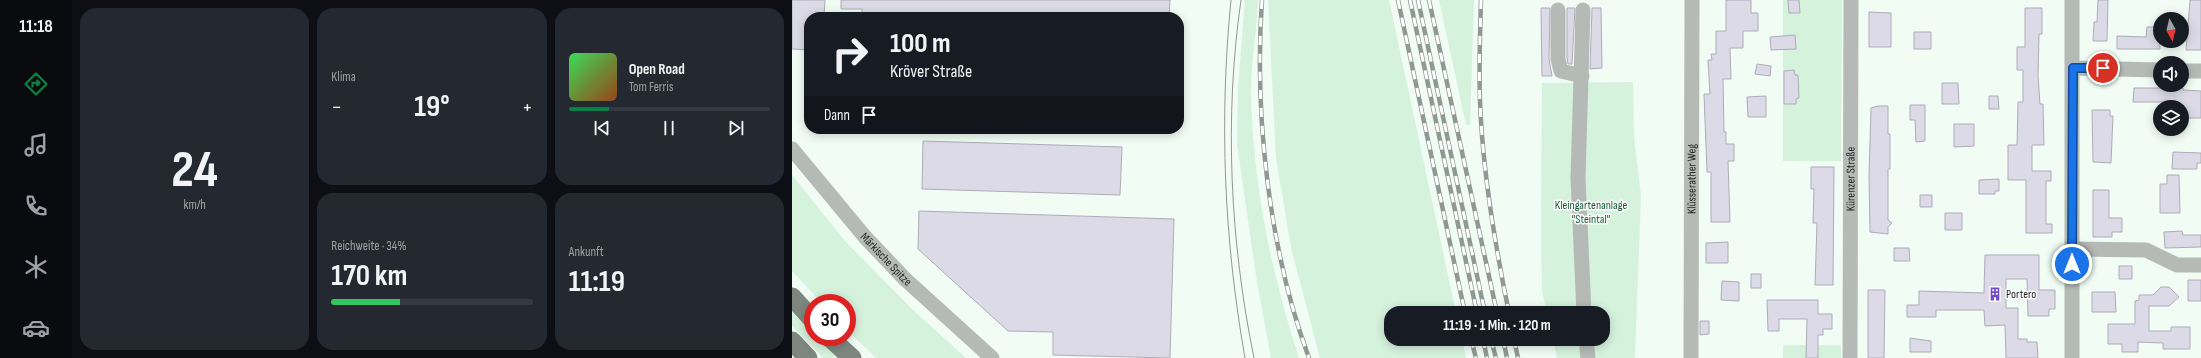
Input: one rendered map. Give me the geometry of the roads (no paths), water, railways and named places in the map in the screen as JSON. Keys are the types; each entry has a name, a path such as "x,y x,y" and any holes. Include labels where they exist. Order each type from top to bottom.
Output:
{"main road":[{"path":"792,297 804,310"},
{"path":"792,341 808,358"},
{"path":"839,346 852,358"}],"street":[{"name":"Klüsserather Weg","path":"1691,358 1692,0"},
{"name":"Kürenzer Straße","path":"1850,358 1851,0"},
{"path":"2072,0 2072,358"},
{"path":"1558,10 1558,59 1561,71 1582,76"},
{"path":"1583,10 1578,178 1584,306"},
{"path":"2073,68 2153,70"},
{"path":"2189,71 2201,71"},
{"name":"Märkische Spitze","path":"792,149 865,238 905,279 992,358"},
{"path":"2072,249 2146,250 2177,265 2201,265"},
{"path":"1587,346 1588,358"}],"tram line":[{"path":"1231,0 1225,90 1226,180 1232,269 1245,358"},
{"path":"1241,0 1232,89 1232,179 1239,269 1254,358"}],"railway":[{"path":"1262,0 1260,89 1263,135 1274,228 1295,316 1309,358"},
{"path":"1398,0 1464,306"},
{"path":"1410,0 1476,306"},
{"path":"1418,0 1484,306"},
{"path":"1429,0 1495,306"},
{"path":"1481,0 1480,106 1485,170 1508,306"},
{"path":"1473,346 1476,358"},
{"path":"1484,346 1487,358"},
{"path":"1493,346 1496,358"},
{"path":"1504,346 1507,358"},
{"path":"1515,346 1518,358"}],"place":[{"name":"Portero","path":"1995,294"}],"park label":[{"name":"Kleingartenanlage \"Steintal\"","path":"1591,212"}]}
